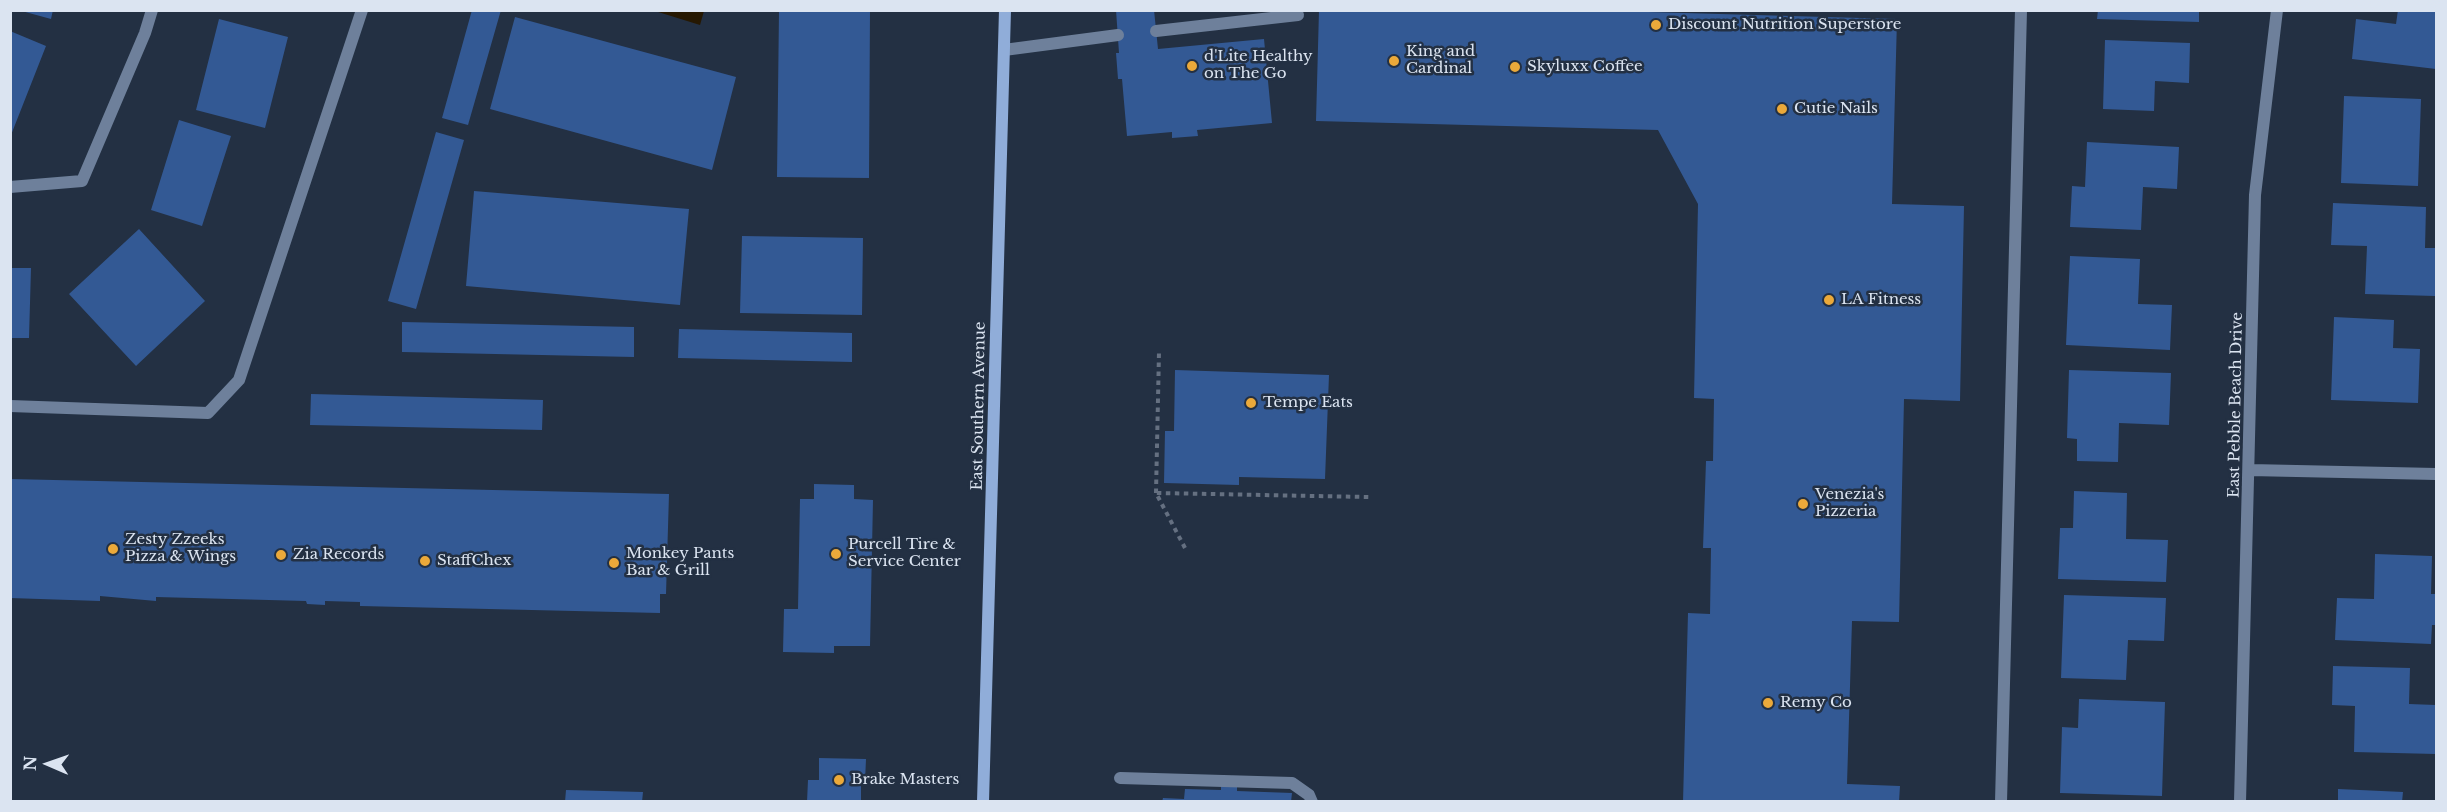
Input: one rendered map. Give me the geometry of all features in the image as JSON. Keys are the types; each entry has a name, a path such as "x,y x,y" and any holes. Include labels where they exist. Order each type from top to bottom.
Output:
{"main road":[{"name":"East Southern Avenue","path":"983,801 1005,10"}],"street":[{"path":"10,187 82,182 145,33 152,10"},
{"path":"10,406 208,413 239,380 362,10"},
{"path":"2001,801 2021,10"},
{"name":"East Pebble Beach Drive","path":"2240,801 2250,470 2255,195 2277,10"},
{"path":"1156,31 1298,15"},
{"path":"1004,50 1118,35"},
{"path":"2250,470 2436,474"},
{"path":"1119,778 1292,783 1309,795 1312,801"}],"path":[{"path":"1160,352 1156,493 1185,548"},
{"path":"1156,493 1369,497"}],"shaded area":[{"path":"655,11 704,11 700,25"}],"building":[{"path":"18,10 53,10 51,19"},
{"path":"472,10 501,10 468,125 442,118"},
{"path":"779,10 870,10 869,178 777,177"},
{"name":"d'Lite Healthy on The Go","path":"1116,10 1154,10 1158,49 1264,39 1272,123 1197,130 1198,136 1172,138 1172,132 1127,136 1122,79 1118,79"},
{"path":"1319,10 1578,10 1897,19 1892,204 1964,206 1960,401 1904,399 1899,622 1852,621 1847,784 1900,786 1899,802 1683,802 1688,613 1710,614 1711,548 1703,548 1706,461 1713,461 1714,399 1694,398 1698,204 1658,130 1316,121"},
{"path":"2098,10 2199,10 2199,22 2097,19"},
{"path":"2398,10 2436,10 2436,69 2352,59 2356,19 2396,24"},
{"path":"515,17 736,77 712,170 490,109"},
{"path":"219,19 288,37 265,128 196,110"},
{"path":"10,31 46,46 11,135 10,135"},
{"path":"2105,40 2190,43 2189,83 2155,81 2154,111 2103,109"},
{"path":"2344,96 2421,99 2418,186 2341,183"},
{"path":"179,120 231,136 202,226 151,210"},
{"path":"436,132 464,140 416,309 388,301"},
{"path":"2087,142 2179,147 2177,189 2143,187 2141,230 2070,227 2072,186 2085,187"},
{"path":"474,191 689,209 680,305 466,286"},
{"path":"2333,203 2426,207 2425,248 2436,248 2435,296 2365,294 2367,246 2331,245"},
{"path":"139,229 205,301 136,366 69,294"},
{"path":"742,236 863,238 862,315 740,313"},
{"path":"2070,256 2140,259 2138,304 2172,305 2170,350 2066,345"},
{"path":"10,268 31,268 29,338 10,338"},
{"path":"2334,317 2394,320 2393,348 2420,349 2418,403 2331,400"},
{"path":"402,322 634,327 634,357 402,352"},
{"path":"679,329 852,333 852,362 678,358"},
{"name":"Tempe Eats","path":"1175,370 1329,375 1325,479 1239,477 1239,485 1164,483 1165,431 1174,431"},
{"path":"2069,370 2171,373 2169,425 2119,423 2118,462 2077,461 2077,439 2067,438"},
{"path":"311,394 543,400 542,430 310,425"},
{"path":"10,479 669,494 666,594 660,594 660,613 360,606 360,602 325,601 325,605 307,604 306,601 156,597 156,601 100,596 100,601 10,598"},
{"name":"Purcell Tire & Service Center","path":"814,484 854,485 854,499 873,500 870,646 834,646 834,653 783,652 784,609 798,609 800,499 814,499"},
{"path":"2074,491 2127,493 2126,539 2168,540 2166,582 2058,579 2060,528 2073,528"},
{"path":"2375,554 2432,556 2431,594 2436,594 2436,625 2432,625 2431,644 2335,640 2337,598 2374,599"},
{"path":"2064,595 2166,598 2164,641 2128,640 2126,680 2061,678"},
{"path":"2333,666 2410,668 2409,704 2436,705 2436,754 2354,752 2355,706 2332,705"},
{"path":"2079,699 2165,702 2162,796 2060,793 2062,727 2078,728"},
{"name":"Brake Masters","path":"819,758 866,759 865,782 861,782 861,802 807,802 808,780 819,780"},
{"path":"1221,783 1237,783 1237,791 1292,793 1291,802 1162,802 1163,798 1184,799 1185,789 1221,790"},
{"path":"2338,789 2403,792 2402,802 2338,802"},
{"path":"566,790 643,792 642,802 565,802"}],"place":[{"name":"Discount Nutrition Superstore","path":"1656,25"},
{"name":"King and Cardinal","path":"1394,61"},
{"name":"d'Lite Healthy on The Go","path":"1192,66"},
{"name":"Skyluxx Coffee","path":"1515,67"},
{"name":"Cutie Nails","path":"1782,109"},
{"name":"LA Fitness","path":"1829,300"},
{"name":"Tempe Eats","path":"1251,403"},
{"name":"Venezia's Pizzeria","path":"1803,504"},
{"name":"Zesty Zzeeks Pizza & Wings","path":"113,549"},
{"name":"Purcell Tire & Service Center","path":"836,554"},
{"name":"Zia Records","path":"281,555"},
{"name":"StaffChex","path":"425,561"},
{"name":"Monkey Pants Bar & Grill","path":"614,563"},
{"name":"Remy Co","path":"1768,703"},
{"name":"Brake Masters","path":"839,780"}]}
